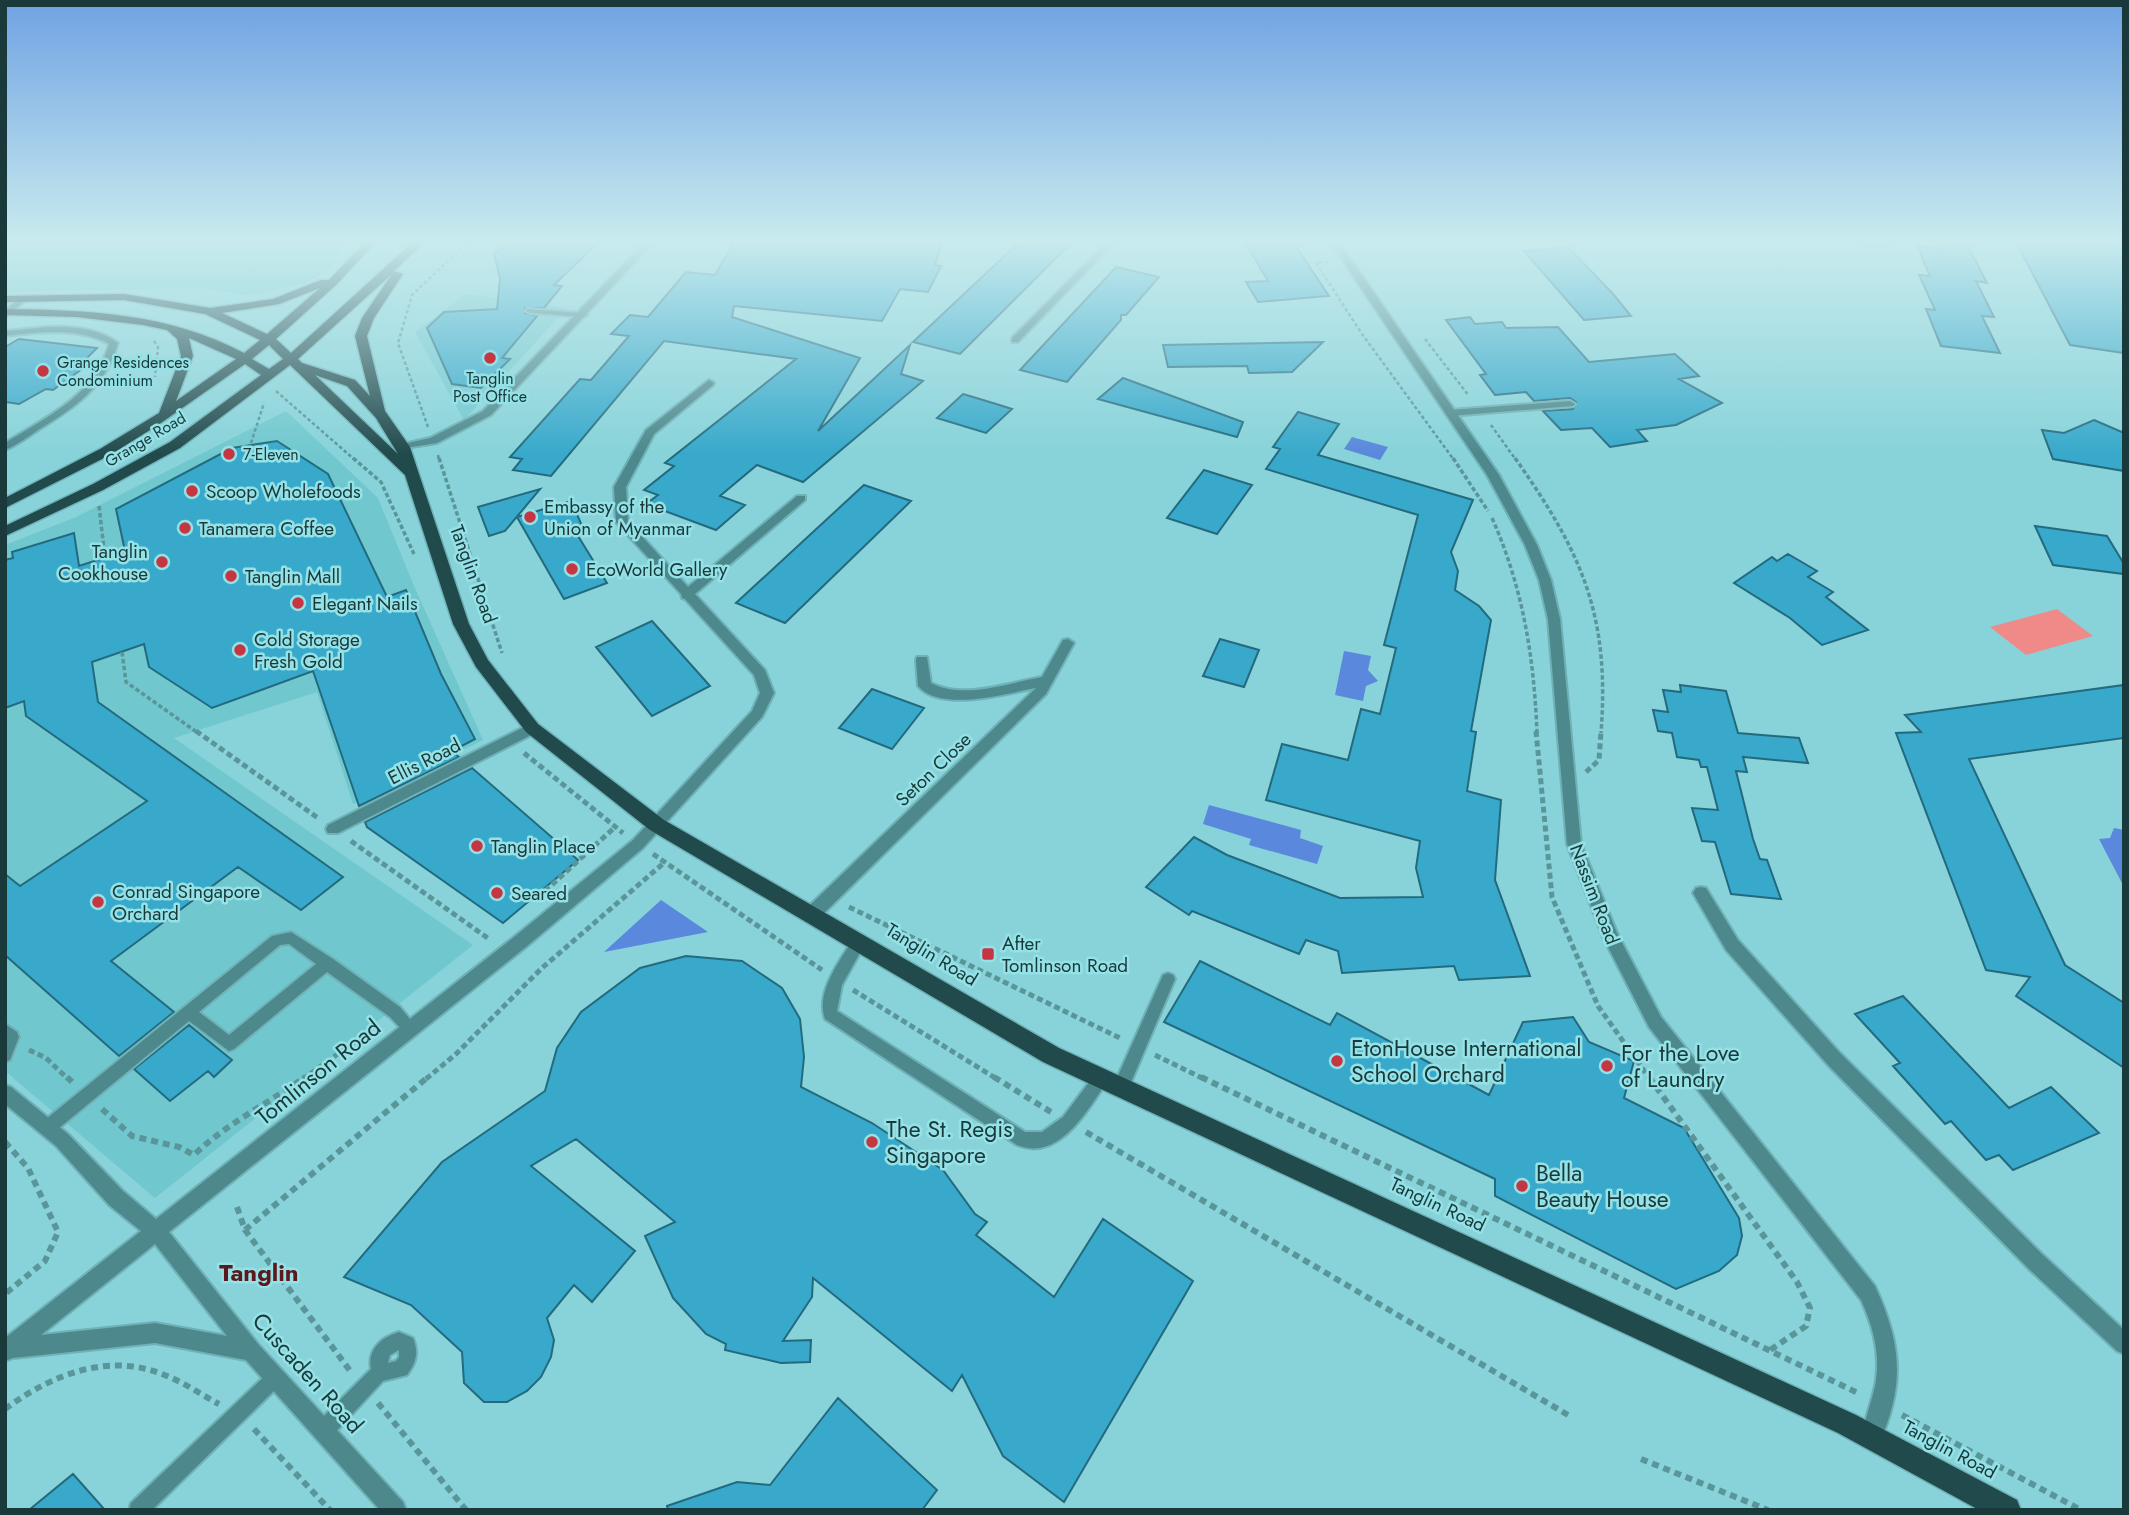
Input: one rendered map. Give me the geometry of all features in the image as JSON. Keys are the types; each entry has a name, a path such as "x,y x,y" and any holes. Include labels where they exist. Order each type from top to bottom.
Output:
{"main road":[{"path":"7,313 98,313 156,323 244,357 270,375"},
{"name":"Tanglin Road","path":"212,313 270,340 410,472 461,625 482,663 532,728 657,825 1051,1055 1541,1280 1872,1437 2007,1510"},
{"name":"Grange Road","path":"5,504 165,414 270,340 300,313"},
{"name":"Grange Road","path":"5,532 98,488 175,444 270,375 297,363 349,313"},
{"path":"371,313 361,336 382,415"},
{"path":"156,323 183,337 187,356 165,414"},
{"path":"297,363 351,383 382,415 402,447 410,472"}],"street":[{"path":"402,447 433,441 487,413 585,313"},
{"name":"Nassim Road","path":"1382,313 1493,475 1522,523 1545,580 1561,673 1574,844 1588,885 1629,975 1655,1022 1868,1293 1881,1319 1890,1360 1882,1405 1872,1437"},
{"name":"Tomlinson Road","path":"7,1350 520,942 657,825 757,714 767,693 760,673 622,522 620,488 650,432 709,383"},
{"path":"686,595 801,498"},
{"name":"Seton Close","path":"812,914 1041,691 1068,643"},
{"path":"922,660 925,686 935,694 963,695 1047,681"},
{"name":"Ellis Road","path":"334,829 532,728"},
{"path":"1701,893 1732,945 1834,1059 2036,1262 2124,1344"},
{"name":"Cuscaden Road","path":"5,1093 47,1128 116,1198 157,1232 251,1352 395,1510"},
{"path":"7,1350 155,1334 251,1352"}],"lane":[{"path":"553,313 583,315"},
{"path":"1015,340 1042,313"},
{"path":"5,334 52,330 98,332 114,343 104,374 84,394 5,447"},
{"path":"1450,413 1570,404"},
{"path":"47,1128 277,940 291,938 395,1012 411,1029"},
{"path":"859,942 835,979 830,1014 1023,1140 1045,1140 1111,1083 1139,1047 1168,979"},
{"path":"188,1012 229,1044 328,963"},
{"path":"5,1031 12,1037 5,1055"},
{"path":"324,1430 381,1371"},
{"path":"138,1510 276,1377"}],"path":[{"path":"407,313 398,343 433,441 502,654 510,665"},
{"path":"1348,313 1468,478 1492,518 1508,554 1525,616 1534,669 1538,771 1552,897 1598,1006 1797,1282 1810,1308 1805,1326 1770,1350"},
{"path":"98,488 105,557"},
{"path":"122,652 126,682 489,940"},
{"path":"245,1230 456,1054 542,968 664,862"},
{"path":"829,898 1770,1350 1882,1405 2081,1510"},
{"path":"5,1142 28,1168 58,1232 45,1262 5,1294"},
{"path":"237,1207 245,1230 344,1365 466,1510"},
{"path":"5,1409 28,1392 67,1373 104,1364 153,1371 238,1413 330,1510"},
{"path":"1641,1459 1768,1510"}],"shaded area":[{"path":"441,313 563,313 464,420 415,332"},
{"path":"286,411 378,498 483,740 353,804 317,692 174,738 473,945 155,1198 5,1071 5,545 76,517"},
{"path":"2057,609 2093,636 2026,655 1990,627"}],"water":[{"path":"1352,437 1388,447 1380,460 1344,449"},
{"path":"1344,651 1371,656 1368,670 1378,681 1366,686 1363,701 1335,695"},
{"path":"1209,805 1301,830 1300,838 1323,846 1317,864 1249,845 1251,839 1203,824"},
{"path":"2114,828 2124,830 2124,887 2099,839 2110,838"},
{"path":"661,900 708,932 604,952"}],"building":[{"path":"443,313 525,313 537,316 502,358 510,359 481,388 452,384 427,328"},
{"path":"652,313 733,313 732,317 860,358 818,431 910,345 901,374 923,381 803,482 757,465 720,496 745,505 716,530 646,504 658,495 644,490 674,466 665,463 796,359 664,341 551,476 513,470 522,459 510,457 580,379 591,380 629,336 611,334 630,315 648,317"},
{"path":"800,313 887,313 882,321"},
{"path":"944,313 1001,313 960,354 913,342"},
{"path":"1073,313 1128,313 1121,315 1121,320 1067,382 1020,370"},
{"path":"1578,313 1628,313 1631,316 1584,320"},
{"path":"1928,313 1992,313 1994,317 1982,316 2000,353 1941,346"},
{"path":"2053,313 2124,313 2124,353 2070,345"},
{"path":"1470,317 1475,324 1502,322 1506,328 1558,327 1589,362 1675,354 1699,376 1679,379 1722,403 1676,425 1637,430 1647,441 1610,447 1592,428 1561,430 1543,411 1573,409 1576,402 1570,398 1534,401 1526,392 1495,395 1480,375 1486,374 1446,320"},
{"name":"Grange Residences Condominium","path":"19,339 97,348 82,363 89,364 53,390 46,389 19,404 5,402 5,347"},
{"path":"1323,342 1292,372 1249,373 1247,366 1168,367 1163,345"},
{"path":"1123,378 1243,422 1237,437 1098,399"},
{"path":"963,394 1012,409 986,433 937,418"},
{"path":"1298,412 1339,424 1318,455 1473,500 1451,552 1458,571 1455,590 1479,606 1491,620 1471,731 1476,732 1467,791 1501,800 1495,880 1530,976 1459,980 1454,966 1342,973 1338,951 1306,940 1299,954 1192,911 1189,915 1146,887 1194,837 1227,855 1340,898 1423,897 1416,868 1420,841 1266,800 1282,744 1348,760 1361,709 1380,714 1396,648 1384,645 1418,515 1266,469 1280,449 1273,447"},
{"path":"2094,420 2124,433 2124,471 2053,459 2042,430 2064,433"},
{"path":"277,441 328,474 387,597 406,590 441,674 475,739 452,751 459,757 359,806 313,671 212,708 149,667 144,644 92,662 98,702 343,877 301,910 238,867 111,961 174,1012 119,1056 5,955 5,874 20,886 147,801 26,716 24,701 5,708 5,560 13,558 12,552 74,533 79,566 125,551 116,509 232,448"},
{"path":"1204,470 1252,485 1217,534 1167,518"},
{"path":"864,485 911,501 785,623 736,603"},
{"path":"540,489 505,531 489,536 478,507"},
{"path":"571,501 583,528 575,531 607,583 564,599 517,517"},
{"path":"2035,526 2107,536 2124,564 2124,574 2053,565"},
{"path":"1788,554 1817,571 1808,577 1833,592 1826,597 1868,630 1822,645 1790,618 1734,583 1772,557 1777,561"},
{"path":"652,621 710,686 652,716 596,647"},
{"path":"1220,639 1259,650 1244,687 1203,676"},
{"path":"1680,685 1726,691 1738,733 1799,738 1808,763 1743,757 1747,772 1736,771 1760,859 1767,860 1781,899 1731,894 1715,842 1702,841 1692,808 1718,810 1707,767 1701,767 1699,760 1677,757 1672,733 1658,731 1653,710 1668,712 1663,690 1681,692"},
{"path":"2124,685 2124,738 1969,759 2065,965 2124,1003 2124,1068 2016,996 2030,977 1986,970 1896,733 1921,732 1905,715"},
{"path":"872,689 924,708 892,749 839,728"},
{"name":"Tanglin Place","path":"472,768 578,860 503,923 367,827 365,822"},
{"path":"686,956 742,961 782,988 800,1019 804,1057 801,1087 872,1123 943,1170 975,1214 987,1222 976,1235 1054,1297 1103,1219 1193,1281 1064,1502 1003,1456 962,1375 952,1391 813,1278 812,1297 783,1341 811,1340 810,1362 781,1363 725,1350 726,1344 706,1334 673,1298 645,1236 675,1222 576,1139 531,1166 635,1251 592,1302 574,1285 547,1318 554,1340 551,1357 541,1377 527,1391 507,1402 484,1402 464,1383 462,1352 411,1305 344,1277 442,1162 545,1091 557,1048 581,1012 640,968"},
{"path":"1200,961 1330,1025 1337,1013 1489,1095 1523,1022 1573,1017 1589,1042 1634,1061 1624,1098 1684,1128 1739,1218 1742,1236 1737,1255 1719,1271 1676,1289 1495,1196 1495,1179 1164,1022"},
{"path":"1903,996 2009,1108 2051,1087 2099,1133 2013,1170 1999,1155 1986,1160 1951,1121 1945,1124 1893,1066 1900,1063 1855,1014"},
{"path":"189,1025 232,1060 214,1077 208,1071 170,1101 134,1069"},
{"path":"838,1398 937,1490 922,1510 668,1510 667,1506 737,1482 770,1485"},
{"path":"73,1474 105,1510 29,1510"}],"place":[{"name":"Tanglin Post Office","path":"490,358"},
{"name":"Grange Residences Condominium","path":"43,371"},
{"name":"7-Eleven","path":"229,454"},
{"name":"Scoop Wholefoods","path":"192,491"},
{"name":"Embassy of the Union of Myanmar","path":"530,517"},
{"name":"Tanamera Coffee","path":"185,528"},
{"name":"Tanglin Cookhouse","path":"162,562"},
{"name":"EcoWorld Gallery","path":"572,569"},
{"name":"Tanglin Mall","path":"231,576"},
{"name":"Elegant Nails","path":"298,603"},
{"name":"Cold Storage Fresh Gold","path":"240,650"},
{"name":"Tanglin Place","path":"477,846"},
{"name":"Seared","path":"497,893"},
{"name":"Conrad Singapore Orchard","path":"98,902"},
{"name":"After Tomlinson Road","path":"988,954"},
{"name":"EtonHouse International School Orchard","path":"1337,1061"},
{"name":"For the Love of Laundry","path":"1607,1066"},
{"name":"The St. Regis Singapore","path":"872,1142"},
{"name":"Bella Beauty House","path":"1522,1186"}],"district":[{"name":"Tanglin","path":"259,1273"}]}
